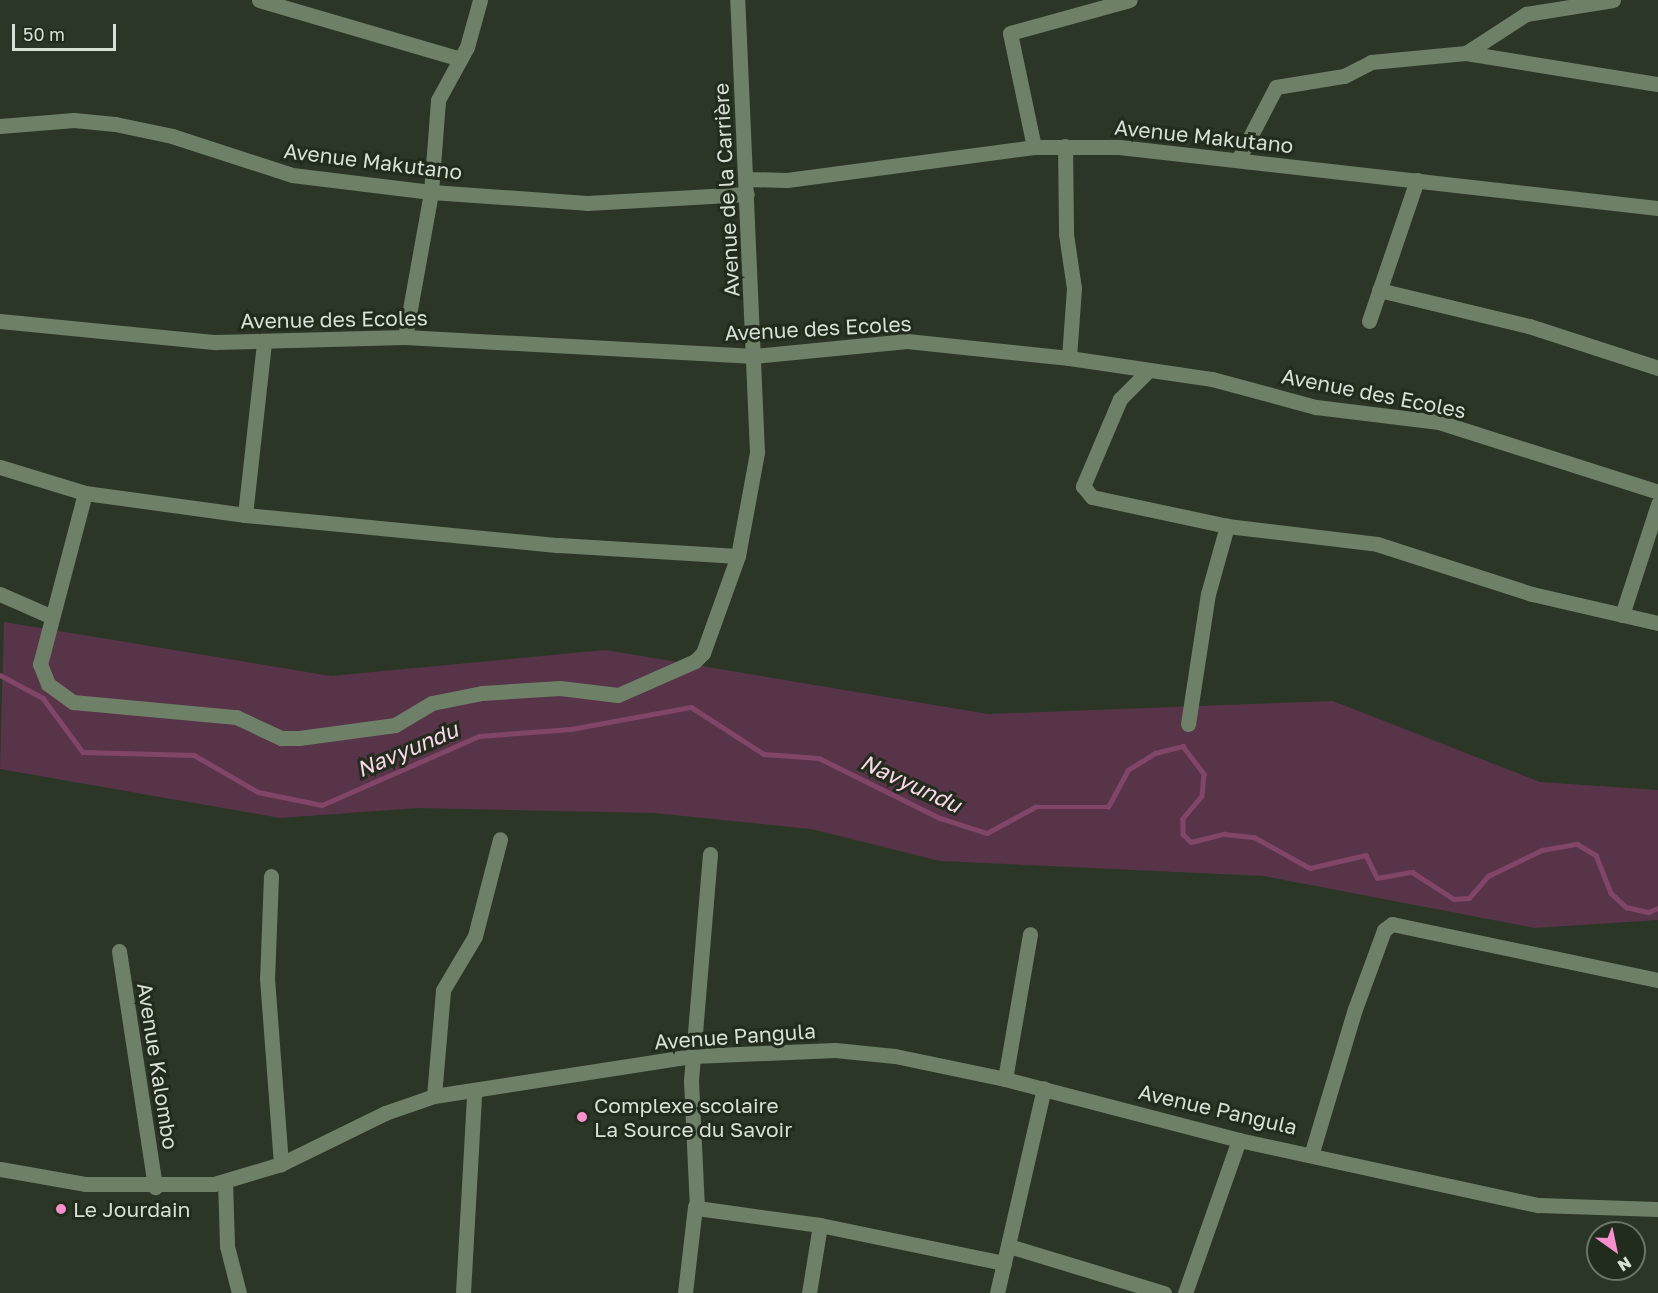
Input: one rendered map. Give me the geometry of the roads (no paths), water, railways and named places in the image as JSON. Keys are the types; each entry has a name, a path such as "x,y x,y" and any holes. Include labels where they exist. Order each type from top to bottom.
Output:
{"street":[{"path":"259,0 461,59"},
{"path":"405,337 432,192 438,100 461,59 480,0"},
{"name":"Avenue de la Carrière","path":"85,493 50,616 40,664 48,684 73,702 236,717 281,738 299,738 396,725 432,703 482,693 560,688 601,696 628,692 652,676 682,669 703,652 738,556 756,471 754,356 738,0"},
{"path":"1034,147 1010,33 1130,0"},
{"path":"1466,53 1526,14 1613,0"},
{"path":"1238,159 1276,87 1344,76 1371,62 1466,53 1658,84"},
{"name":"Avenue Makutano","path":"0,126 74,120 133,126 292,175 432,192 587,203 747,186 1034,147 1065,146 1238,159 1658,208"},
{"path":"1065,146 1066,234 1074,288 1069,358"},
{"path":"1369,321 1417,180"},
{"path":"1379,290 1529,326 1658,368"},
{"name":"Avenue des Ecoles","path":"0,321 172,340 264,342 405,337 754,356 907,341 1069,358 1212,378 1316,407 1439,422 1658,492"},
{"path":"245,515 264,342"},
{"path":"1149,370 1120,399 1084,491 1132,509 1227,526 1377,544 1532,594 1658,623"},
{"path":"0,467 85,493 245,515 535,543 738,556"},
{"path":"1622,615 1658,504"},
{"path":"1188,724 1208,594 1227,526"},
{"path":"0,594 50,616"},
{"path":"434,1096 443,990 475,936 500,839"},
{"path":"685,1293 695,1206 694,988 710,854"},
{"path":"271,876 268,1001 281,1164"},
{"path":"1312,1152 1355,1009 1384,930 1392,924 1658,980"},
{"path":"1005,1079 1030,934"},
{"name":"Avenue Kalombo","path":"119,951 155,1187"},
{"name":"Avenue Pangula","path":"0,1169 85,1184 155,1187 225,1181 281,1164 385,1113 434,1096 474,1094 693,1056 835,1050 895,1056 1005,1079 1239,1140 1312,1152 1539,1205 1658,1209"},
{"path":"997,1293 1044,1088"},
{"path":"463,1293 474,1094"},
{"path":"1185,1293 1239,1140"},
{"path":"225,1181 227,1246 239,1293"},
{"path":"695,1206 703,1211 820,1225 1004,1263"},
{"path":"809,1293 820,1225"},
{"path":"1009,1246 1164,1293"}],"waterway":[{"name":"Navyundu","path":"0,675 43,698 83,752 194,755 258,792 322,805 479,736 571,729 691,707 764,754 819,758 940,818 987,833 1035,807 1108,807 1128,770 1155,753 1183,746 1204,774 1202,796 1183,819 1183,834 1191,842 1224,834 1254,837 1310,868 1366,855 1377,878 1412,872 1454,899 1469,898 1488,876 1542,850 1577,844 1596,855 1611,893 1626,907 1648,912 1658,908"}],"place":[{"name":"Complexe scolaire La Source du Savoir","path":"582,1117"},
{"name":"Le Jourdain","path":"61,1209"}]}
